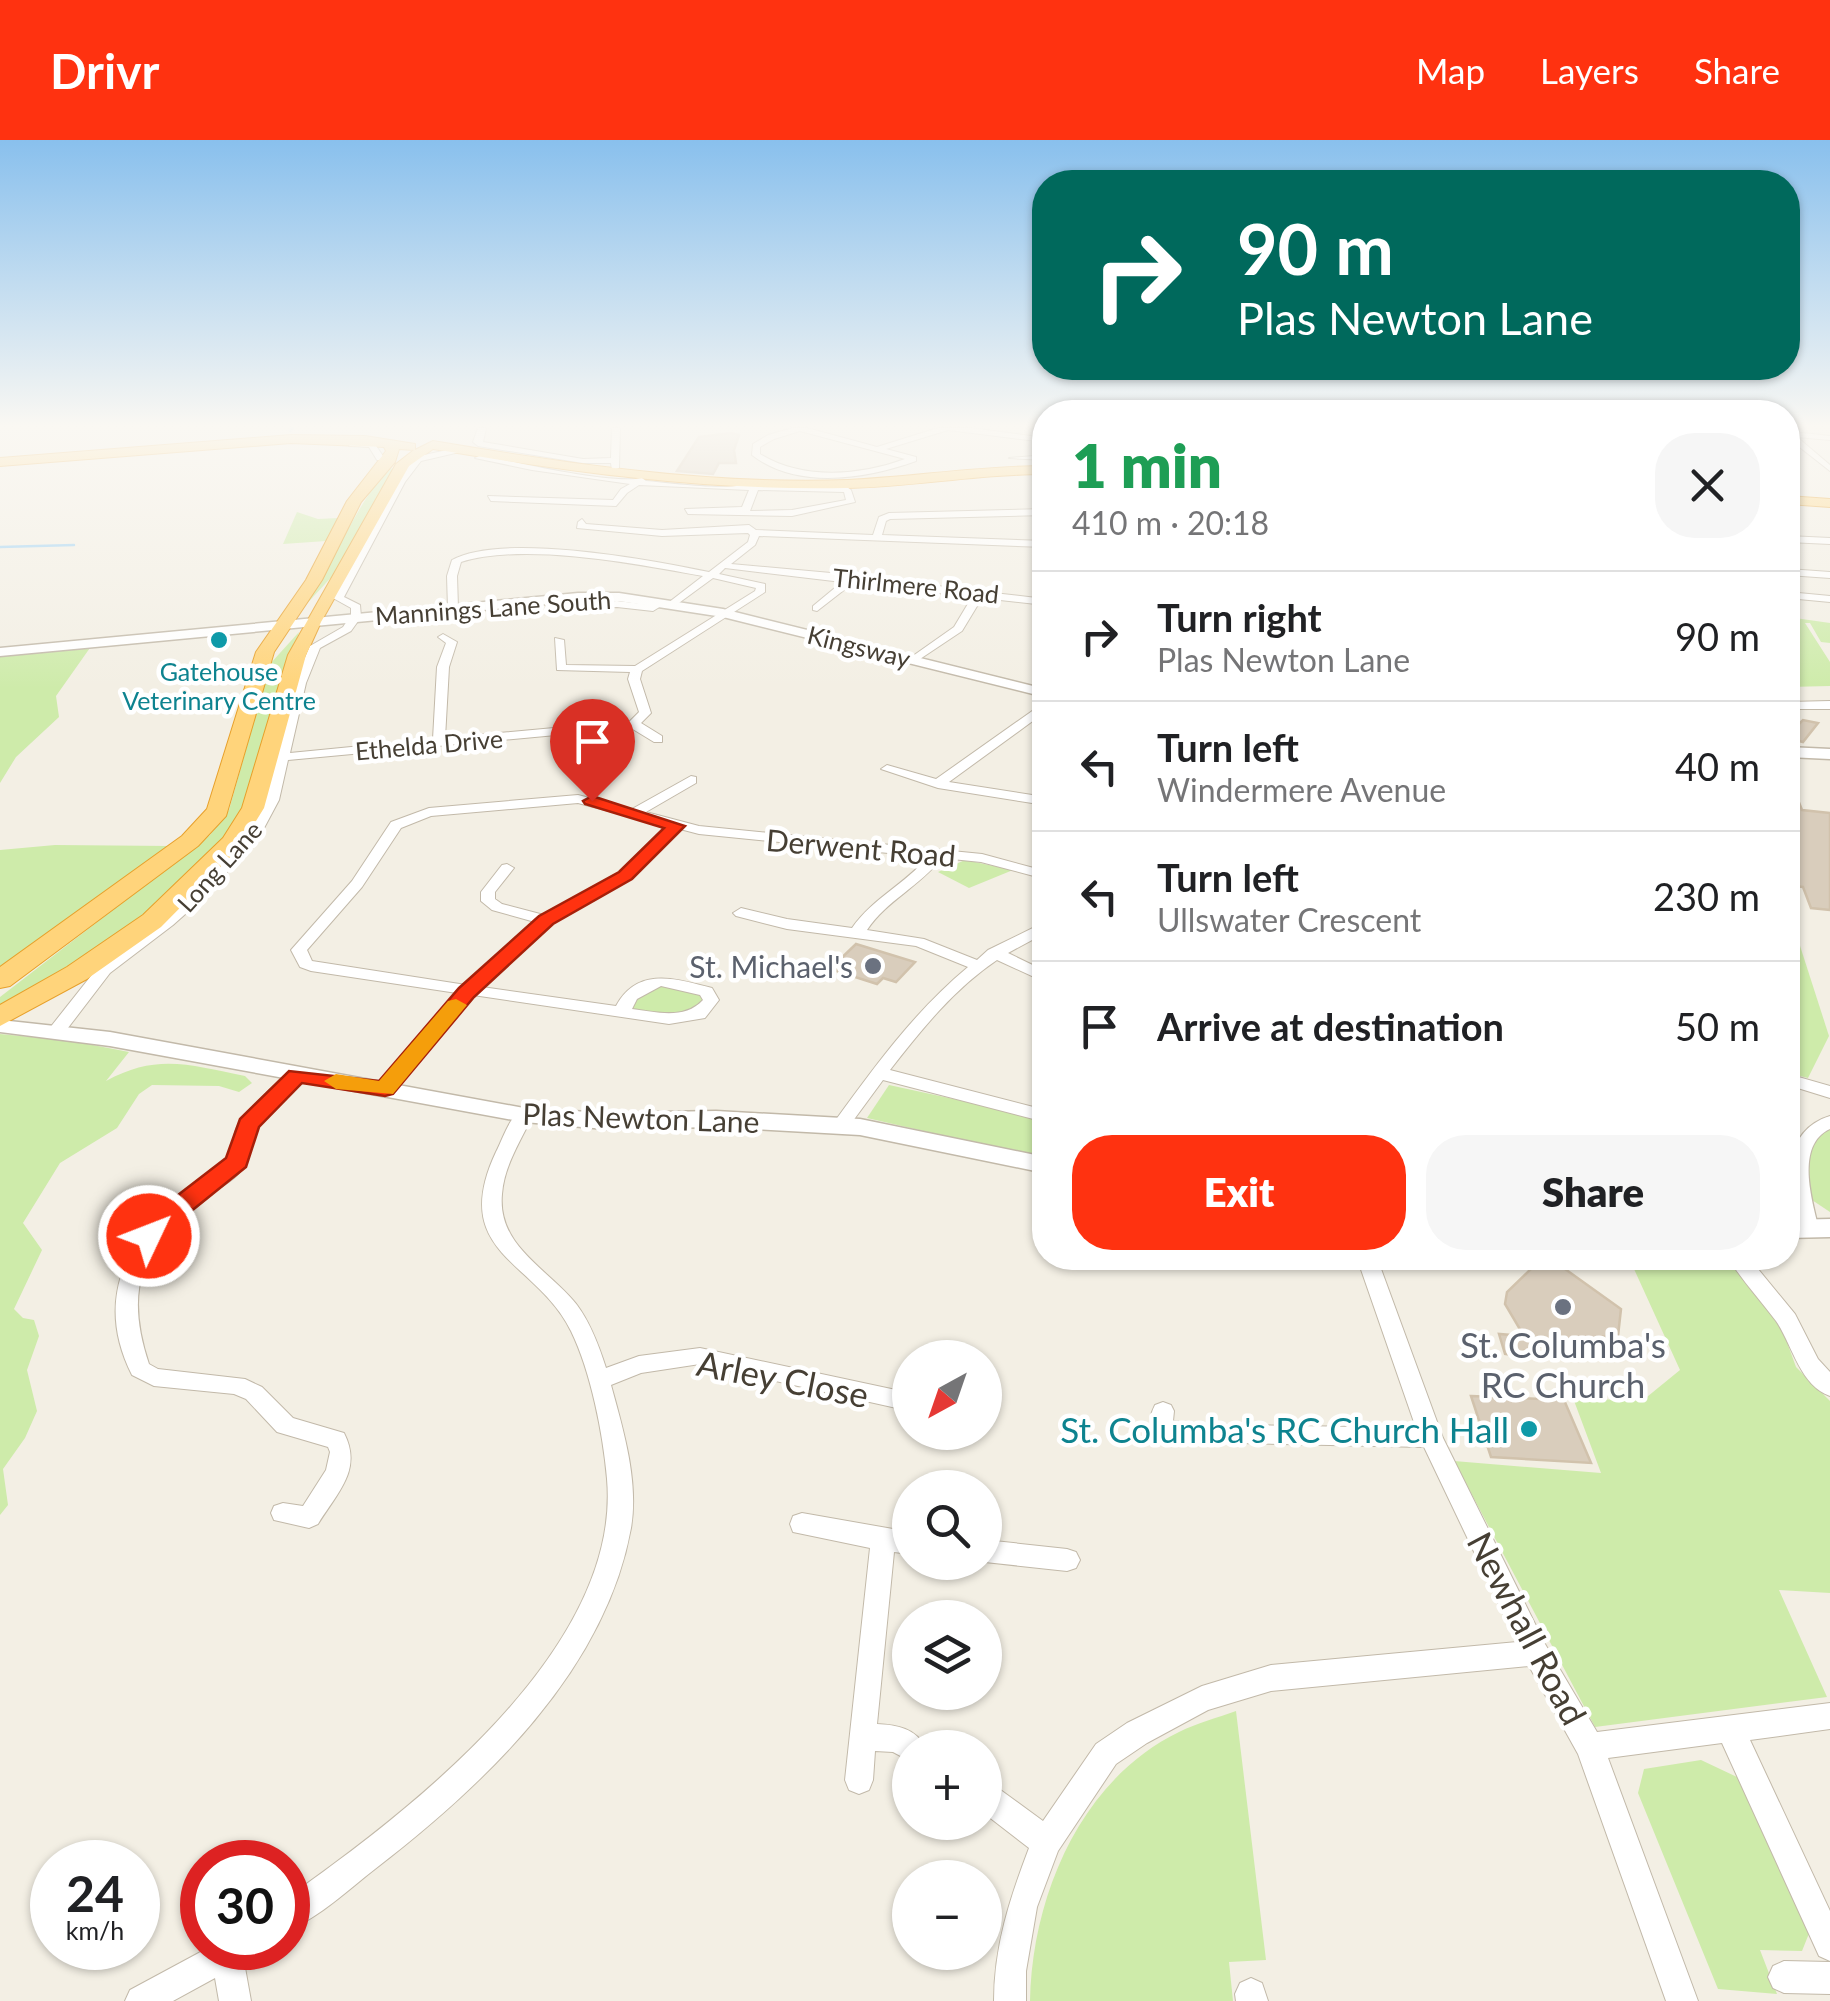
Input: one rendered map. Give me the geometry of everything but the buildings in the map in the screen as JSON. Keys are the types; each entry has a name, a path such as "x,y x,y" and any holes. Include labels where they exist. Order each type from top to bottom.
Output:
{"highway":[{"path":"295,621 347,515"},
{"path":"295,621 335,582 373,515"},
{"name":"Long Lane","path":"0,980 190,841 218,811 262,662 295,621"},
{"name":"Long Lane","path":"0,1017 77,973 152,921 232,842 253,808 297,654 295,621"}],"street":[{"path":"355,618 356,607 338,598 383,515"},
{"path":"744,515 752,535"},
{"path":"877,537 882,518 937,515"},
{"path":"616,529 631,519"},
{"path":"582,522 580,526 662,533 1032,543"},
{"path":"567,605 665,607 727,566 740,555 752,535"},
{"path":"1800,540 1830,541"},
{"path":"453,608 452,576 457,560 478,551 669,566 763,589 637,669 561,668 558,639"},
{"name":"Thirlmere Road","path":"727,566 1032,600"},
{"path":"1800,573 1830,575"},
{"path":"817,608 853,578"},
{"path":"914,660 958,629 980,592"},
{"path":"1800,596 1830,600"},
{"name":"Mannings Lane South","path":"0,652 578,597 665,607"},
{"name":"Kingsway","path":"665,607 723,614 1032,691"},
{"name":"Long Lane","path":"55,1032 104,970 168,922 236,856 272,800 300,683 315,646 346,628 355,618"},
{"path":"440,743 443,667 452,646 442,637"},
{"path":"637,669 634,679 646,713 634,724 658,739"},
{"path":"1800,706 1830,706"},
{"path":"1814,706 1830,719"},
{"path":"938,784 1032,715"},
{"name":"Ethelda Drive","path":"284,756 634,724"},
{"path":"1800,753 1830,754"},
{"path":"887,769 938,784 1032,798"},
{"path":"635,813 691,780"},
{"name":"Derwent Road","path":"467,992 317,968 306,964 299,950 357,884 396,825 415,815 567,798 676,826 982,858 1032,871"},
{"path":"385,1089 467,992 546,920 625,876 676,826"},
{"path":"858,933 868,914 914,883 938,854"},
{"path":"509,869 488,892 488,900 497,907 546,920"},
{"path":"741,913 788,924 919,942 976,965"},
{"path":"841,1125 942,996 976,965 1032,934"},
{"path":"994,953 1032,972"},
{"path":"467,992 622,1012"},
{"name":"Plas Newton Lane","path":"0,1026 110,1039 297,1076 524,1114 605,1122 716,1119 841,1125 1032,1162"},
{"path":"879,1072 1032,1113"},
{"path":"284,1513 310,1517 337,1473 342,1452 336,1440 284,1425 254,1393 237,1384 154,1377 140,1369 126,1328 124,1296 133,1262 149,1236 165,1218 238,1162 248,1124 297,1076"},
{"path":"1800,1083 1830,1092"},
{"path":"310,1898 428,1810 570,1650 601,1592 619,1526 618,1460 599,1380 570,1310 500,1240 490,1218 492,1190 524,1114"},
{"path":"1809,1229 1801,1196 1800,1154 1808,1136 1820,1124 1830,1122"},
{"name":"Newhall Road","path":"1371,1270 1430,1438 1536,1653 1590,1747 1682,2001"},
{"path":"1747,1270 1787,1320 1810,1364 1830,1387"},
{"name":"Arley Close","path":"599,1380 640,1365 700,1356 892,1398"},
{"path":"1163,1411 1162,1429 1192,1433 1430,1438"},
{"path":"802,1524 892,1540"},
{"path":"1002,1553 1067,1560"},
{"path":"859,1780 862,1737 892,1569"},
{"path":"1010,2001 1010,1971 1022,1906 1046,1842 1106,1754 1168,1715 1214,1694 1271,1678 1536,1653"},
{"path":"1590,1747 1731,1732 1830,1716"},
{"path":"1731,1732 1830,1944"},
{"path":"862,1737 892,1739"},
{"path":"1002,1809 1046,1842"},
{"path":"141,2001 197,1970"},
{"path":"233,1970 235,2001"},
{"path":"1784,1977 1830,1978"}],"green space":[{"path":"296,515 338,518 326,541 283,544"},
{"path":"356,515 369,515 337,571 302,609 324,574"},
{"path":"1800,619 1830,623 1830,643 1821,642 1810,623 1805,623 1830,662 1830,686 1800,687"},
{"path":"299,632 235,829 129,933 0,1007 0,997 210,835 229,810 270,664"},
{"path":"92,645 56,696 59,717 16,757 0,783 0,654"},
{"path":"55,845 171,846 0,969 0,850"},
{"path":"965,860 1013,870 969,888 938,872"},
{"path":"1800,946 1829,1036 1808,1078 1800,1076"},
{"path":"649,983 706,991 699,1014 622,1011"},
{"path":"0,1034 72,1041 129,1052 106,1081 142,1067 174,1064 245,1076 252,1083 239,1092 219,1086 152,1085 139,1094 117,1128 60,1163 23,1223 42,1250 14,1309 23,1318 34,1320 39,1336 27,1370 37,1411 25,1438 3,1469 8,1505 0,1515"},
{"path":"889,1085 1032,1116 1032,1156 867,1118"},
{"path":"1830,1128 1830,1212 1809,1198 1809,1178 1812,1150"},
{"path":"1634,1270 1736,1270 1780,1323 1796,1367 1830,1401 1830,1593 1779,1590 1827,1697 1595,1727 1454,1461 1601,1473 1573,1398 1642,1401 1680,1370"},
{"path":"1236,1711 1266,1960 1229,1962 1233,2001 1030,2001 1040,1922 1052,1883 1068,1845 1089,1811 1114,1780 1144,1753 1186,1729"},
{"path":"1701,1760 1737,1777 1810,1931 1802,1951 1760,1950 1777,1994 1718,1989 1638,1793 1644,1769"}],"waterway":[{"path":"0,547 74,545"}],"slow traffic":[{"path":"336,1081 385,1089 456,1005"}],"place":[{"name":"Gatehouse Veterinary Centre","path":"219,640"},
{"name":"St. Michael's","path":"873,966"},
{"name":"St. Columba's RC Church","path":"1563,1307"},
{"name":"St. Columba's RC Church Hall","path":"1529,1429"}],"route":[{"path":"149,1236 165,1218 238,1162 248,1124 297,1076 385,1089 467,992 546,920 625,876 676,826 592,801"}]}
